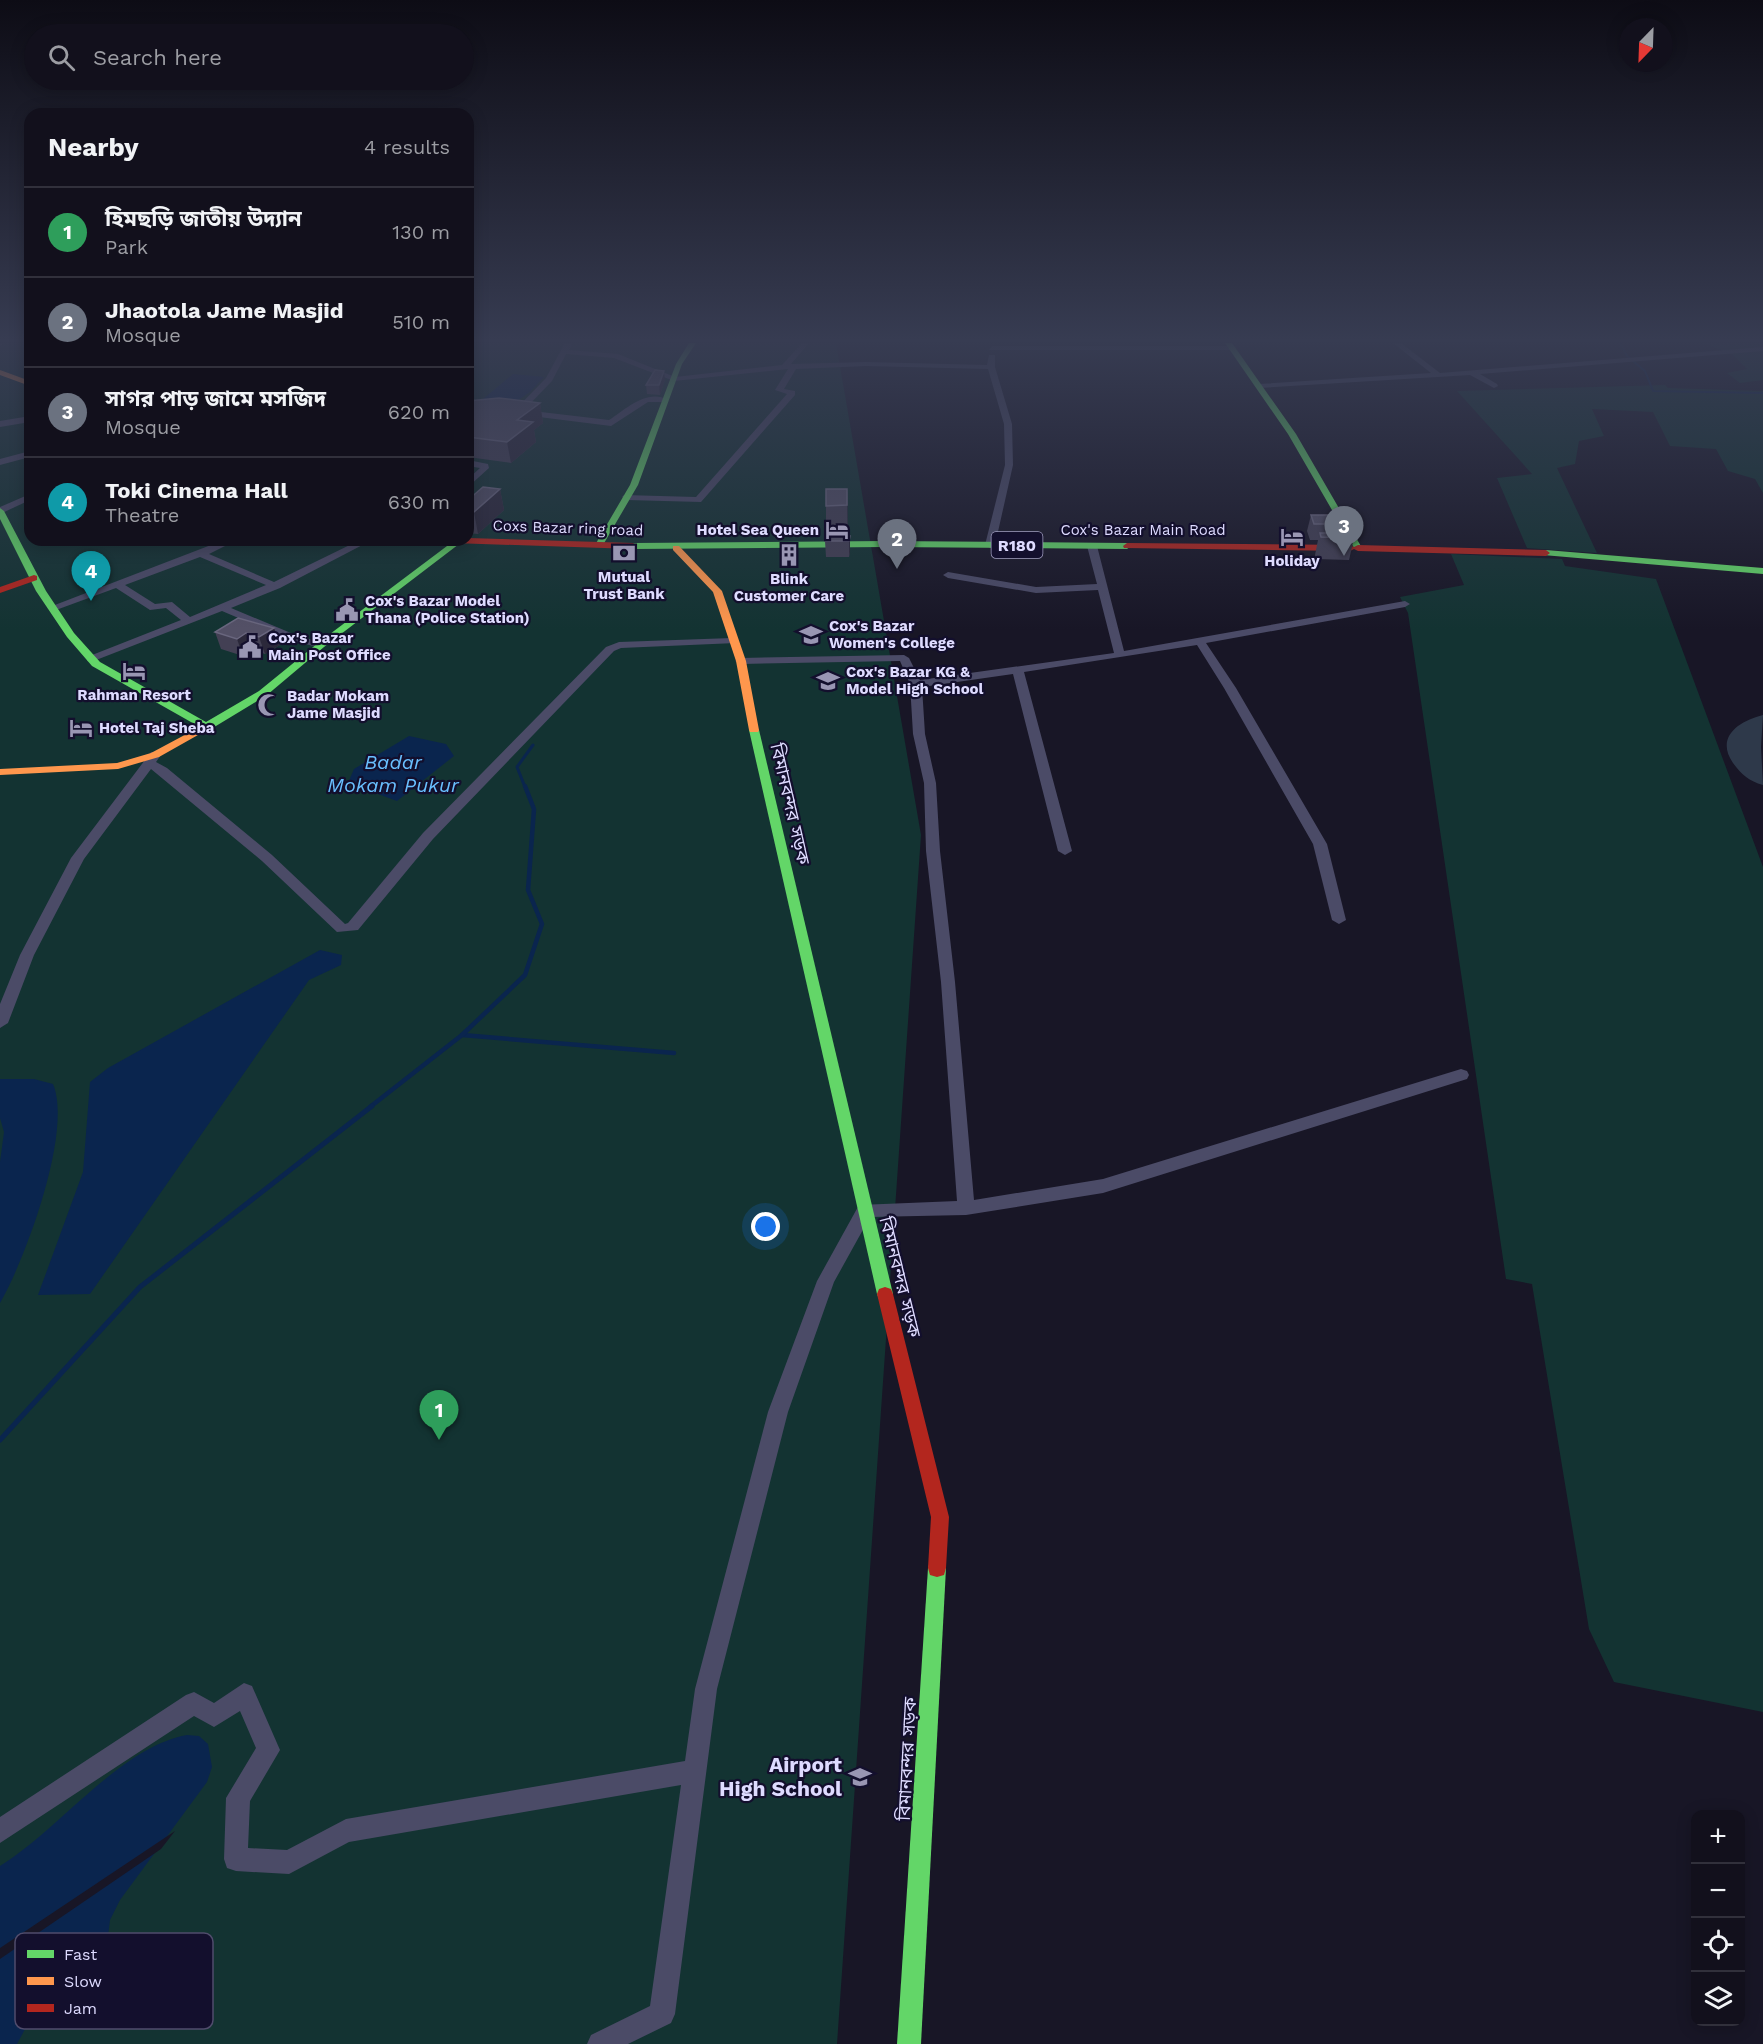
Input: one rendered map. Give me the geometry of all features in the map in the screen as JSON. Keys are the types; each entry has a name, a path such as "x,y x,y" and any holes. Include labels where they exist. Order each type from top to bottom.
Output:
{"main road":[{"path":"599,545 634,485 650,438"},
{"path":"1295,438 1358,548"},
{"path":"0,511 52,608 91,659 141,692 207,727"},
{"name":"Coxs Bazar ring road","path":"474,542 676,548"},
{"name":"Cox's Bazar Main Road","path":"676,548 990,545 1358,548 1529,552 1763,571"},
{"path":"0,772 118,766 152,759 263,693 450,546"},
{"name":"বিমানবন্দর সড়ক","path":"676,548 717,591 732,641 741,661 751,714 865,1210 940,1517 909,2044"},
{"path":"0,590 34,578"}],"street":[{"path":"627,497 698,500 752,438"},
{"path":"990,545 1008,465 1008,438"},
{"path":"0,462 24,456"},
{"path":"474,464 485,466 474,478"},
{"path":"0,511 24,500"},
{"path":"52,608 219,546"},
{"path":"91,659 276,586 355,546"},
{"path":"1092,546 1120,655"},
{"path":"201,554 276,586"},
{"path":"948,575 1036,590 1102,587"},
{"path":"118,585 154,608 168,604 189,621"},
{"path":"916,684 1120,655 1405,604"},
{"path":"223,608 294,638 321,645"},
{"path":"1199,640 1230,688 1320,844 1339,920"},
{"path":"0,1023 27,955 78,858 152,759 163,771 267,858 342,929 348,929 428,836 610,649 619,645 732,641"},
{"path":"741,661 904,657 916,684 919,734 930,783 933,851 948,981 966,1208"},
{"path":"1018,671 1065,851"},
{"path":"600,2044 662,2014 706,1689 778,1412 826,1281 865,1210 966,1208 1103,1186 1461,1076"},
{"path":"0,1831 74,1780 194,1703 214,1716 244,1694 268,1750 238,1798 236,1859 289,1862 346,1831 695,1771"}],"green space":[{"path":"0,438 24,438 24,546 474,546 474,438 852,438 921,835 837,2044 0,2044"},
{"path":"1500,438 1592,438 1579,441 1575,464 1557,468 1597,553 1527,548 1497,478 1532,474"},
{"path":"1666,438 1763,438 1763,493 1755,479 1728,471 1716,449 1670,446"},
{"path":"1451,554 1562,559 1565,566 1656,579 1763,867 1763,1712 1614,1682 1589,1629 1532,1284 1506,1279 1408,613 1400,597 1464,585"}],"water":[{"name":"Badar Mokam Pukur","path":"409,736 446,744 454,756 397,801 348,783 354,769"},
{"path":"320,950 342,955 341,965 309,980 90,1294 38,1295 83,1172 90,1082 108,1068"},
{"path":"0,1079 34,1079 53,1084 57,1105 57,1132 52,1163 33,1227 22,1257 0,1303 0,1162 4,1132 0,1118"},
{"path":"187,1735 199,1736 208,1744 212,1767 207,1782 120,1900 110,1920 108,1933 15,1933 15,2029 25,2029 17,2044 0,2044 0,1866 45,1832 114,1772 138,1755 162,1743"}],"pier":[{"path":"175,1831 161,1849 38,1933 22,1933"},
{"path":"15,1938 15,1949 0,1959 0,1948"}],"building":[{"path":"479,438 512,438 507,442"},
{"path":"483,487 500,489 474,512 474,495"},
{"path":"826,489 847,489 847,505 826,506"},
{"path":"1311,515 1340,515 1345,524 1314,524"},
{"path":"1320,533 1354,533 1354,538 1321,537"},
{"path":"825,536 850,536 849,541 825,541"},
{"path":"238,618 274,628 259,637 246,633 237,639 215,632"}],"waterway":[{"path":"525,787 517,767 533,745"},
{"path":"462,1035 525,975 542,924 528,890 534,809 525,786"},
{"path":"370,1107 462,1035"},
{"path":"462,1035 674,1053"},
{"path":"0,1440 140,1287 372,1106"}],"taxiway":[{"path":"1763,725 1745,736 1743,742 1744,752 1750,762 1763,774"}],"traffic: fast":[{"path":"599,545 634,485 651,438"},
{"path":"1295,438 1358,548"},
{"path":"0,511 41,591 70,635 96,664 207,727"},
{"path":"633,546 886,544 1127,546"},
{"path":"194,733 263,693 321,645 452,546"},
{"path":"1546,553 1763,571"},
{"path":"754,730 885,1294"},
{"path":"909,2044 937,1568"}],"traffic: slow":[{"path":"676,548 717,591 741,661 754,730"},
{"path":"0,772 118,766 155,755 194,733"}],"traffic: jam":[{"path":"474,541 633,546"},
{"path":"1127,546 1350,548"},
{"path":"1358,548 1546,553"},
{"path":"0,590 34,578"},
{"path":"885,1294 940,1517 937,1568"}],"place":[{"name":"Hotel Sea Queen","path":"837,530"},
{"name":"Holiday","path":"1292,537"},
{"name":"Mutual Trust Bank","path":"624,553"},
{"name":"Blink Customer Care","path":"789,555"},
{"name":"সাগর পাড় জামে মসজিদ","path":"1344,556"},
{"name":"Jhaotola Jame Masjid","path":"897,569"},
{"name":"Toki Cinema Hall","path":"91,601"},
{"name":"Cox's Bazar Model Thana (Police Station)","path":"347,610"},
{"name":"Cox's Bazar Women's College","path":"811,635"},
{"name":"Cox's Bazar Main Post Office","path":"250,647"},
{"name":"Rahman Resort","path":"134,671"},
{"name":"Cox's Bazar KG & Model High School","path":"828,681"},
{"name":"Badar Mokam Jame Masjid","path":"269,705"},
{"name":"Hotel Taj Sheba","path":"81,728"},
{"name":"হিমছড়ি জাতীয় উদ্যান","path":"439,1440"},
{"name":"Airport High School","path":"860,1777"}]}
